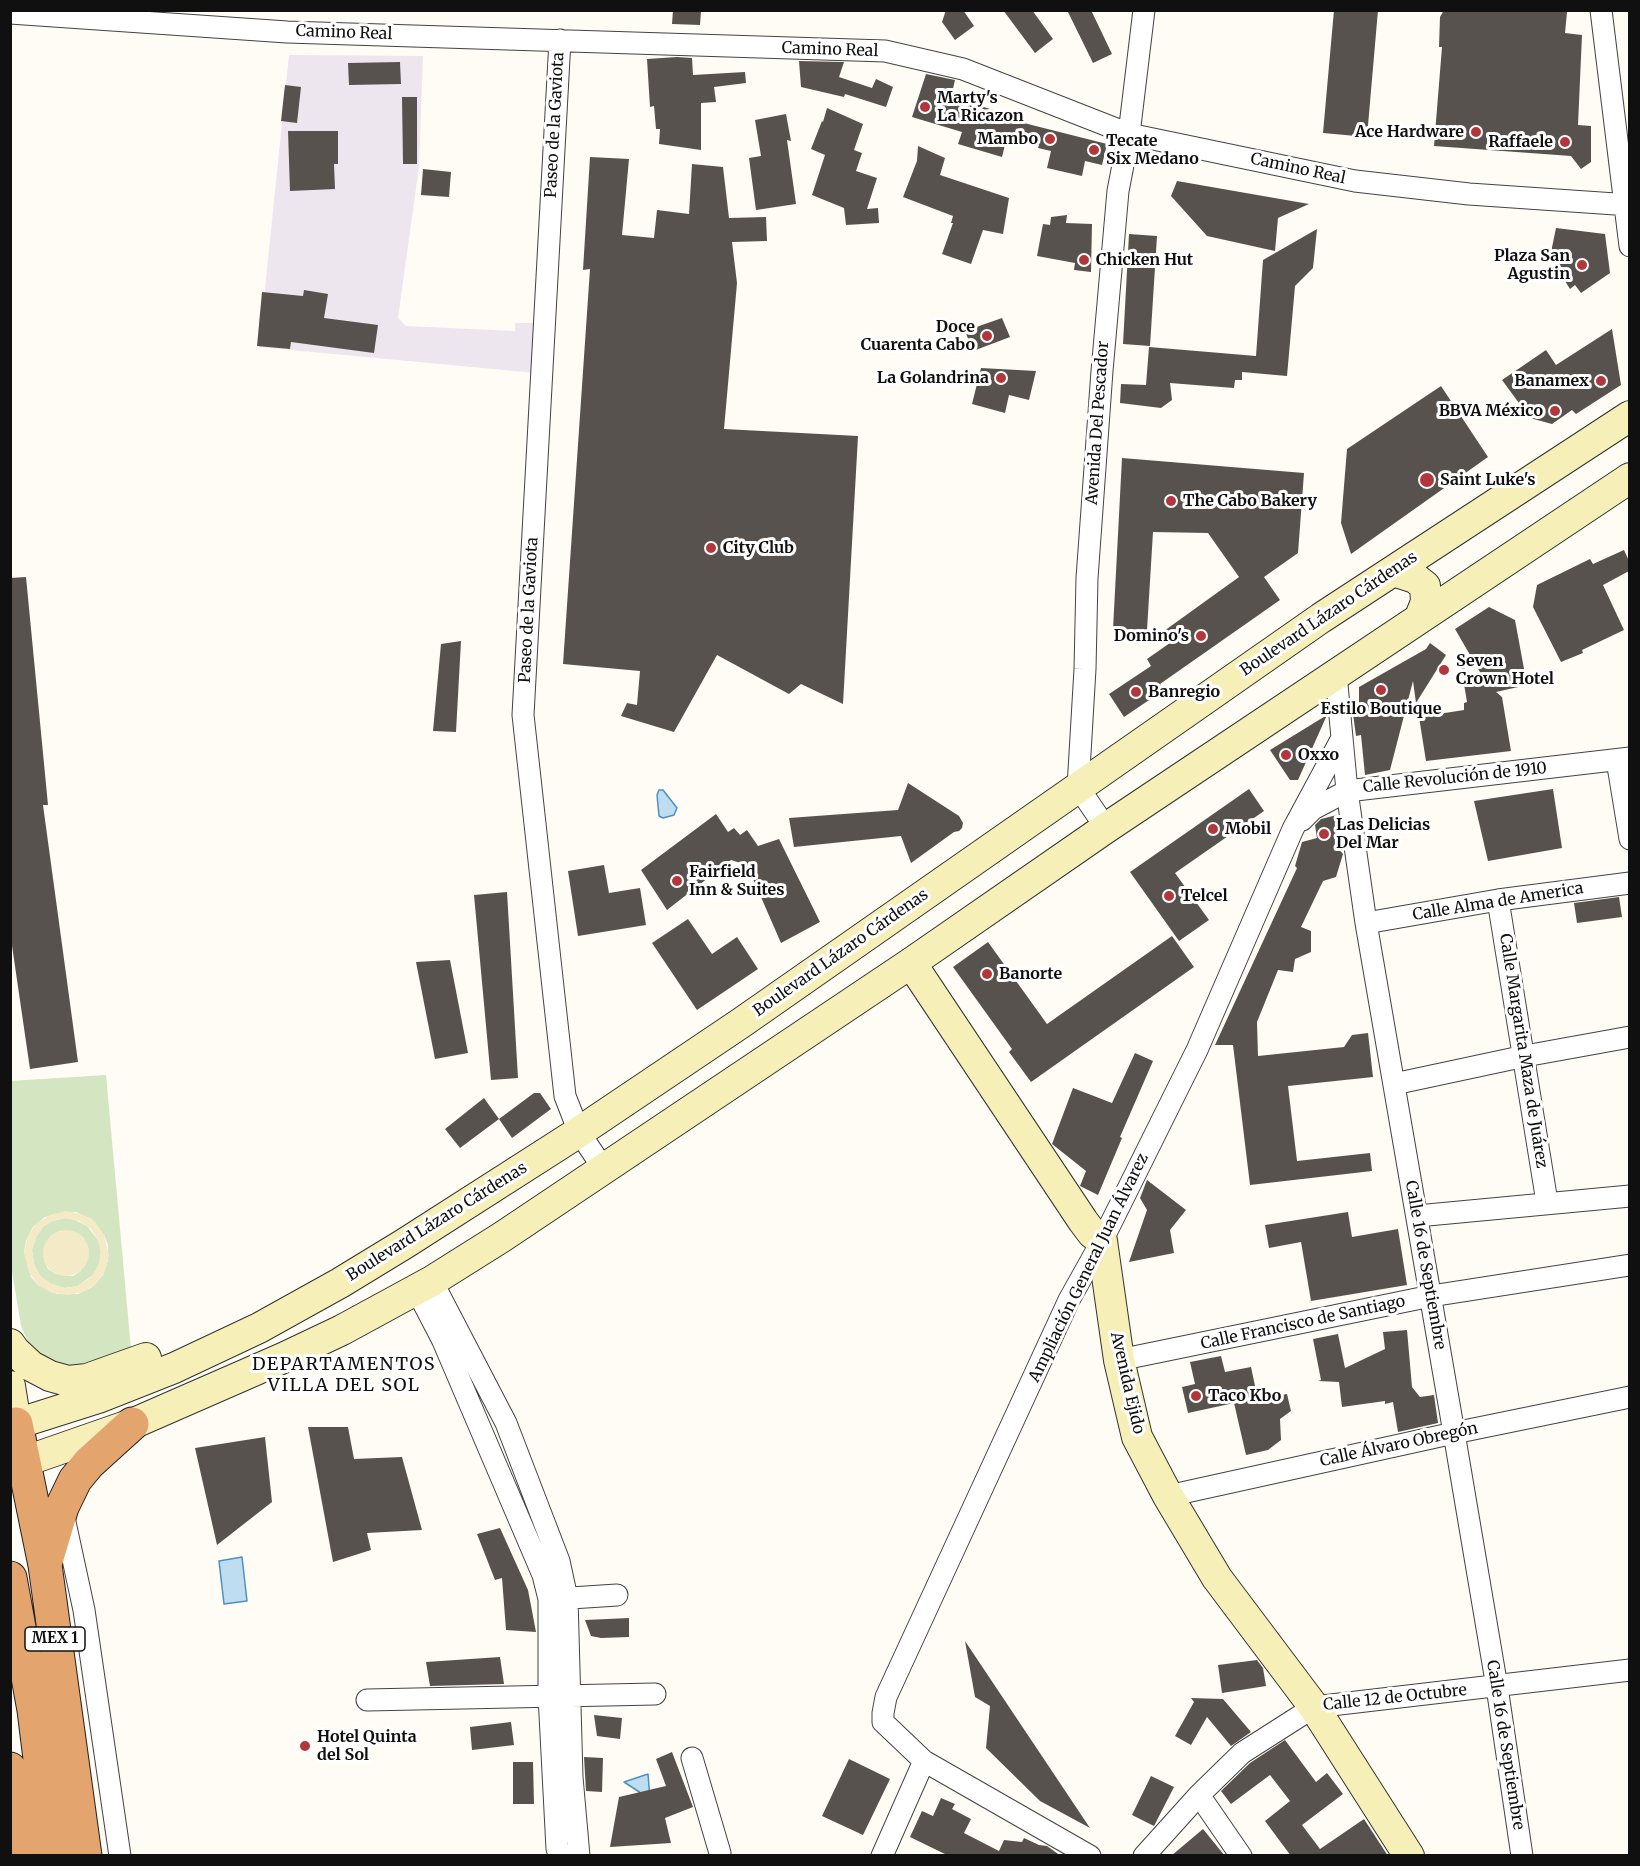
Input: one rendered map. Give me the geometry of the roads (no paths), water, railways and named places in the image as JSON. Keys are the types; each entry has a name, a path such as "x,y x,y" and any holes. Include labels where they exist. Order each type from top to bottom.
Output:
{"highway":[{"path":"45,1565 62,1507 75,1480 132,1424"},
{"name":"MEX 1","path":"13,1425 17,1463 45,1565 85,1856"},
{"name":"MEX 1","path":"10,1578 34,1710 52,1856"},
{"path":"10,1769 23,1856"}],"main road":[{"name":"Boulevard Lázaro Cárdenas","path":"13,1425 98,1398 174,1368 259,1328 404,1245 579,1132 741,1023 1321,618 1629,416"},
{"path":"17,1463 132,1424 284,1358 342,1330 424,1285 502,1237 911,963 1106,828 1629,478"},
{"path":"1393,571 1415,578 1425,586 1426,602 1420,617"},
{"path":"911,963 1083,1221 1102,1241"},
{"name":"Avenida Ejido","path":"1102,1241 1119,1360 1137,1437 1168,1496 1217,1578 1314,1707 1409,1856"},
{"path":"10,1344 23,1359 39,1371 69,1381 87,1379 174,1348 239,1321 404,1245"},
{"path":"10,1386 13,1425"}],"street":[{"name":"Avenida Del Pescador","path":"1078,787 1085,669 1087,578 1098,422 1118,190 1129,134 1144,10"},
{"path":"1601,10 1627,205 1629,246"},
{"name":"Camino Real","path":"10,13 287,32 885,51 963,69 1129,134 1355,181 1469,194 1627,205"},
{"name":"Paseo de la Gaviota","path":"560,40 524,715 565,1096 579,1132 603,1168"},
{"name":"Calle 16 de Septiembre","path":"1336,674 1347,791 1366,923 1497,1687 1522,1856"},
{"name":"Ampliación General Juan Álvarez","path":"924,1761 883,1722 886,1697 1069,1300 1102,1241 1197,1050 1293,829 1342,738"},
{"path":"1623,759 1629,839"},
{"name":"Calle Revolución de 1910","path":"1293,829 1313,809 1347,791 1623,759"},
{"path":"1078,787 1106,828"},
{"name":"Calle Alma de America","path":"1366,923 1498,900 1629,883"},
{"name":"Calle Margarita Maza de Juárez","path":"1498,900 1548,1203"},
{"path":"1394,1084 1523,1056 1629,1037"},
{"path":"1417,1216 1629,1196"},
{"name":"Calle Francisco de Santiago","path":"1119,1360 1431,1296 1629,1265"},
{"path":"424,1285 448,1352 543,1575 558,1598 570,1695 572,1777 579,1856"},
{"name":"Calle Álvaro Obregón","path":"1168,1496 1454,1432 1629,1397"},
{"path":"62,1507 84,1610 120,1856"},
{"path":"558,1598 617,1594"},
{"path":"558,1598 549,1696 557,1849 562,1856"},
{"name":"Calle 12 de Octubre","path":"1144,1856 1242,1753 1314,1707 1629,1670"},
{"path":"367,1700 655,1694"},
{"path":"692,1758 720,1856"},
{"path":"887,1854 924,1761 1090,1856"},
{"path":"1199,1796 1241,1856"}],"water":[{"path":"659,790 663,790 677,808 674,815 663,818 659,816 657,795"},
{"path":"242,1557 247,1601 224,1604 219,1561"},
{"path":"648,1774 650,1799 624,1782"}],"place":[{"name":"Marty's La Ricazon","path":"925,107"},
{"name":"Ace Hardware","path":"1476,132"},
{"name":"Mambo","path":"1050,139"},
{"name":"Raffaele","path":"1565,142"},
{"name":"Tecate Six Medano","path":"1094,150"},
{"name":"Chicken Hut","path":"1084,260"},
{"name":"Plaza San Agustin","path":"1582,265"},
{"name":"Doce Cuarenta Cabo","path":"987,336"},
{"name":"La Golandrina","path":"1001,378"},
{"name":"Banamex","path":"1601,381"},
{"name":"BBVA México","path":"1555,411"},
{"name":"Saint Luke's","path":"1427,480"},
{"name":"The Cabo Bakery","path":"1171,501"},
{"name":"City Club","path":"711,548"},
{"name":"Domino's","path":"1201,636"},
{"name":"Seven Crown Hotel","path":"1444,670"},
{"name":"Estilo Boutique","path":"1381,690"},
{"name":"Banregio","path":"1136,692"},
{"name":"Oxxo","path":"1286,755"},
{"name":"Mobil","path":"1213,829"},
{"name":"Las Delicias Del Mar","path":"1324,834"},
{"name":"Fairfield Inn & Suites","path":"677,881"},
{"name":"Telcel","path":"1169,896"},
{"name":"Banorte","path":"987,974"},
{"name":"Taco Kbo","path":"1196,1396"},
{"name":"Hotel Quinta del Sol","path":"305,1746"}],"district":[{"name":"DEPARTAMENTOS VILLA DEL SOL","path":"344,1375"}]}
